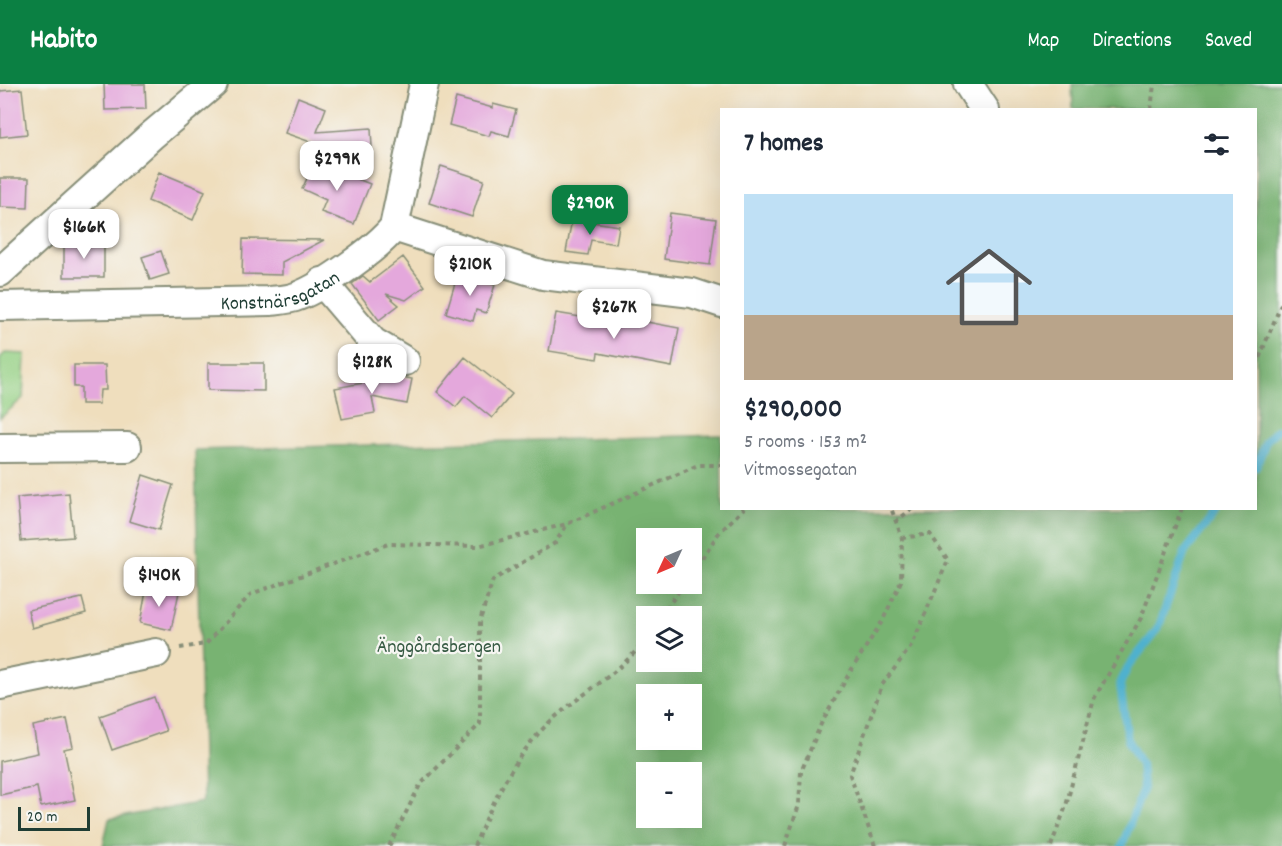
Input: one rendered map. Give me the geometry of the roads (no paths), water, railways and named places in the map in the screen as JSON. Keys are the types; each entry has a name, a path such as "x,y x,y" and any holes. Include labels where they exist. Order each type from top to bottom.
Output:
{"street":[{"path":"0,272 213,84"},
{"path":"424,84 394,227 543,274 692,293 720,302"},
{"path":"968,84 984,108"},
{"name":"Konstnärsgatan","path":"0,306 270,301 296,297 380,243 394,227"},
{"path":"322,282 361,331 405,361"},
{"path":"0,448 127,447"},
{"path":"0,685 156,652"}],"waterway":[{"path":"1257,464 1266,441 1277,430"},
{"path":"1122,846 1143,788 1141,764 1128,741 1120,684 1128,667 1158,629 1185,552 1217,510"}],"park label":[{"name":"Änggårdsbergen","path":"439,645"}]}
